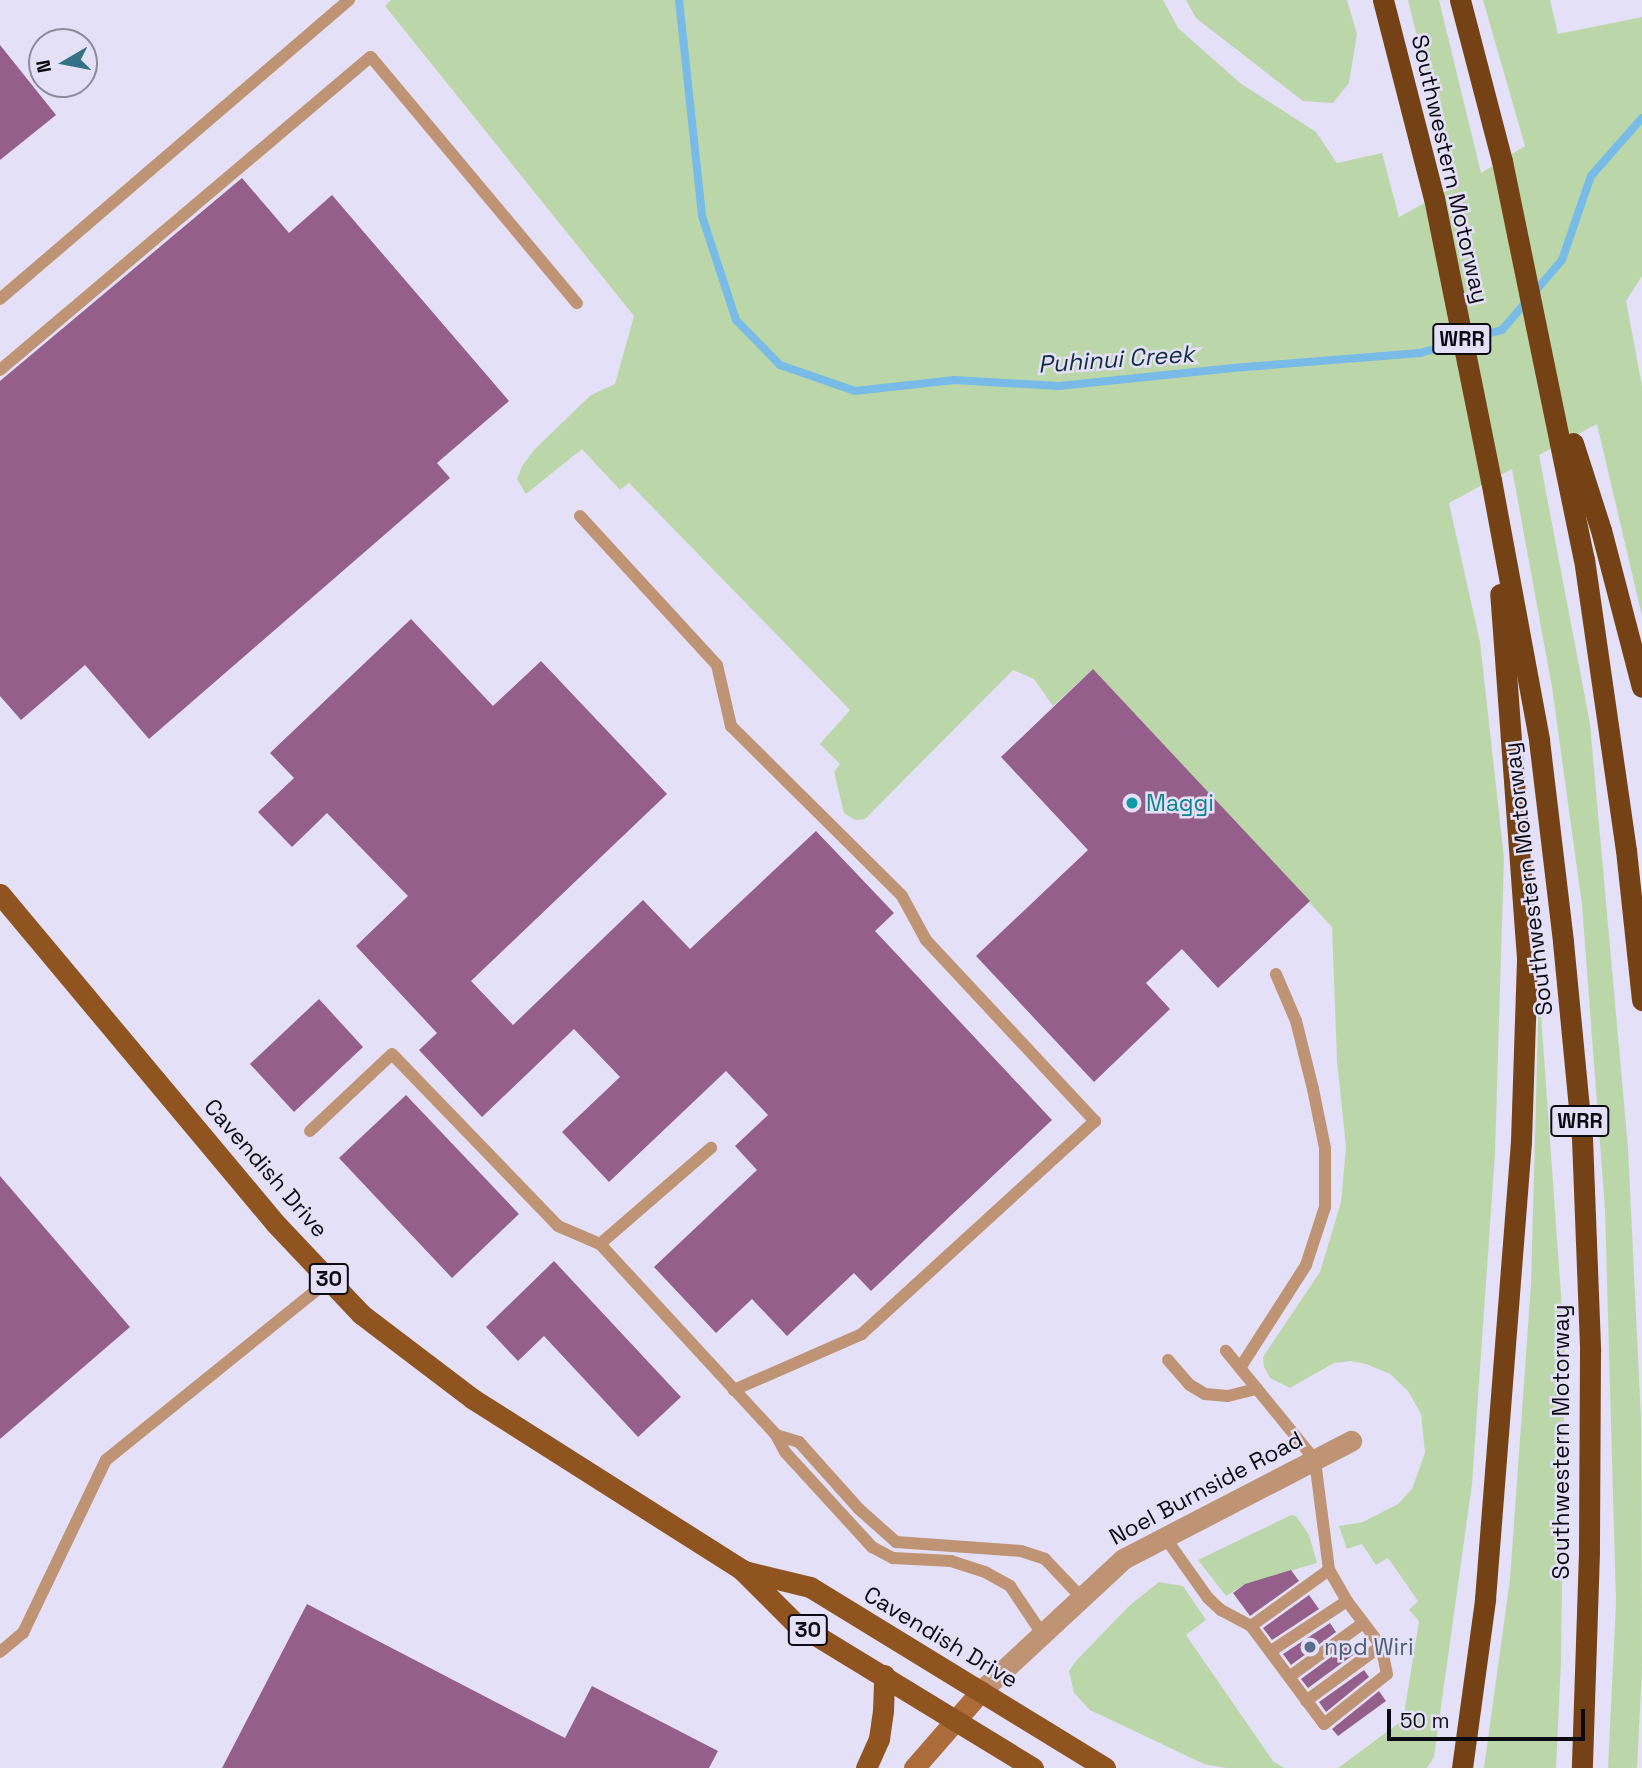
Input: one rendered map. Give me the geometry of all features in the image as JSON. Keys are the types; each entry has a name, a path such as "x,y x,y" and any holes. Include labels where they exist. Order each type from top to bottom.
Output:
{"highway":[{"name":"Southwestern Motorway","path":"1383,0 1434,198 1490,480 1539,740 1563,942 1582,1138 1590,1391 1589,1552 1582,1768"},
{"path":"1460,0 1502,161 1550,385 1565,437 1601,530 1642,687"},
{"path":"1565,437 1603,676 1642,1000"},
{"path":"1462,1768 1485,1599 1507,1352 1521,1141 1527,958 1490,480"}],"main road":[{"name":"Cavendish Drive","path":"0,894 275,1223 361,1314 472,1399 742,1570 794,1622 1033,1768"},
{"name":"Cavendish Drive","path":"742,1570 810,1587 1105,1768"},
{"path":"866,1768 879,1740 884,1675"},
{"name":"Noel Burnside Road","path":"914,1768 981,1691"}],"street":[{"name":"Noel Burnside Road","path":"981,1691 1116,1564 1164,1536 1351,1441"}],"lane":[{"path":"0,299 349,0"},
{"path":"0,370 370,57 577,303"},
{"path":"580,516 717,665 731,726 902,896 926,940 1095,1121 862,1334 734,1390"},
{"path":"1240,1368 1306,1265 1325,1207 1325,1148 1313,1089 1296,1021 1276,974"},
{"path":"310,1131 392,1054 558,1226 600,1244 776,1435 785,1452 872,1547 893,1558 951,1561 985,1572 1010,1586 1041,1632"},
{"path":"600,1244 710,1148"},
{"path":"0,1652 23,1633 106,1460 329,1280"},
{"path":"1164,1536 1208,1598 1222,1610 1251,1626 1324,1724 1387,1674 1381,1646 1346,1601 1329,1570 1315,1460 1226,1351"},
{"path":"1168,1360 1190,1385 1205,1394 1228,1396 1257,1389"},
{"path":"776,1435 799,1442 859,1509 896,1542 1021,1550 1045,1559 1080,1596"},
{"path":"1251,1626 1329,1570"},
{"path":"1271,1651 1346,1601"},
{"path":"1289,1677 1363,1623"},
{"path":"1306,1701 1381,1646"}],"green space":[{"path":"391,0 1163,0 1178,28 1240,83 1316,132 1337,163 1382,153 1399,217 1454,187 1408,0 1439,0 1481,173 1525,146 1483,0 1550,0 1558,34 1642,17 1642,276 1626,301 1642,386 1642,616 1597,424 1539,455 1590,724 1628,1148 1641,1419 1642,1668 1637,1768 1608,1768 1616,1603 1605,1209 1582,905 1552,687 1512,469 1449,503 1480,642 1504,858 1495,1153 1472,1484 1434,1757 1427,1768 1338,1768 1403,1720 1419,1621 1409,1610 1418,1601 1388,1558 1376,1565 1362,1544 1347,1549 1339,1526 1363,1522 1398,1504 1412,1489 1425,1453 1421,1414 1408,1391 1390,1374 1351,1361 1334,1363 1290,1388 1270,1378 1264,1367 1263,1357 1320,1272 1341,1202 1346,1147 1337,1061 1332,927 1093,669 1053,706 1034,679 1013,670 865,819 855,820 844,813 834,772 840,764 820,744 850,710 629,483 620,490 582,449 526,494 517,479 522,466 535,449 591,395 615,384 634,316 385,6"},
{"path":"1186,0 1347,0 1357,34 1349,83 1333,103 1303,101 1196,18"},
{"path":"1539,987 1565,1351 1561,1661 1556,1768 1484,1768 1510,1579 1531,1284"},
{"path":"1291,1515 1296,1516 1309,1535 1317,1563 1245,1584 1226,1596 1198,1560"},
{"path":"1159,1582 1183,1586 1206,1620 1186,1635 1273,1761 1284,1768 1226,1768 1204,1764 1090,1710 1074,1693 1069,1671 1075,1662 1129,1606"}],"building":[{"path":"0,45 28,80 28,98 42,98 56,115 0,160"},
{"path":"242,178 289,233 332,195 509,401 437,463 450,478 149,739 85,665 21,720 0,696 0,381"},
{"path":"411,619 493,706 541,661 667,794 471,981 513,1025 643,900 690,949 816,831 894,913 875,931 1052,1120 871,1291 854,1273 787,1336 752,1299 716,1333 654,1267 757,1170 735,1146 768,1115 726,1071 609,1182 562,1132 620,1077 574,1029 482,1117 419,1050 437,1033 356,946 408,896 327,813 292,847 258,812 294,778 270,753"},
{"name":"Maggi","path":"1093,669 1310,901 1218,988 1182,949 1146,983 1170,1009 1094,1082 976,956 1088,850 1001,757"},
{"path":"319,999 363,1047 294,1112 250,1064"},
{"path":"406,1095 519,1214 452,1278 339,1158"},
{"path":"0,1176 130,1327 0,1439"},
{"path":"554,1261 681,1397 638,1437 544,1336 518,1361 486,1327"},
{"path":"1291,1570 1299,1581 1250,1616 1233,1593 1245,1584"},
{"path":"1309,1595 1319,1609 1272,1640 1263,1628"},
{"path":"307,1604 565,1738 592,1686 718,1751 709,1768 222,1768"},
{"path":"1330,1623 1336,1632 1291,1665 1283,1654"},
{"path":"1346,1646 1353,1655 1308,1688 1301,1679"},
{"path":"1364,1670 1369,1677 1326,1712 1319,1702"},
{"path":"1379,1691 1386,1701 1338,1736 1332,1729"}],"waterway":[{"name":"Puhinui Creek","path":"679,0 702,216 736,320 780,365 855,391 954,380 1059,386 1420,353 1502,330 1562,260 1591,176 1642,118"}],"place":[{"name":"Maggi","path":"1132,803"},
{"name":"npd Wiri","path":"1310,1647"}]}
